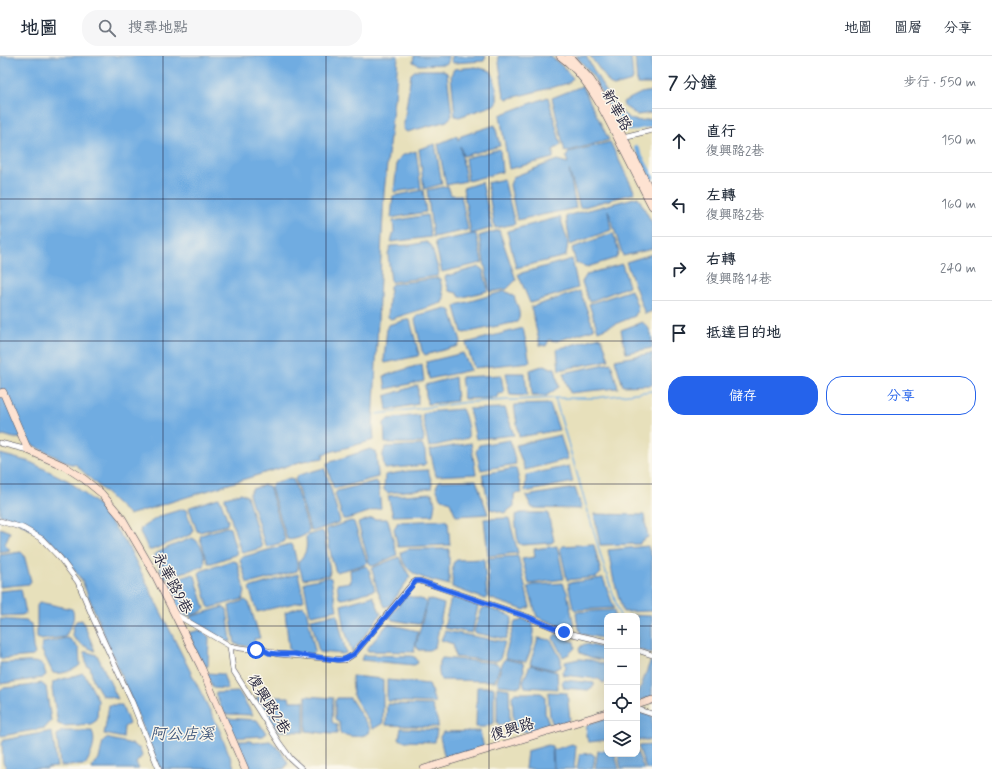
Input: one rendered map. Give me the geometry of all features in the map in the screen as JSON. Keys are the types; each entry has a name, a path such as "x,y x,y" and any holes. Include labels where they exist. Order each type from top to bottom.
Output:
{"street":[{"name":"新華路","path":"560,56 586,82 604,111 652,206"},
{"name":"新華路","path":"569,56 590,79 609,108 652,194"},
{"path":"623,137 652,130"},
{"path":"0,393 3,392 28,450"},
{"name":"永華路9巷","path":"0,443 28,450 64,466 84,479 101,493 122,518 175,614 201,667 245,769"},
{"path":"0,521 23,528 42,540 60,558 78,582 132,702 159,769"},
{"name":"復興路2巷","path":"175,614 230,646 252,650 264,650 269,653 345,660 354,654 413,583 420,581 528,617 564,632 604,641"},
{"name":"復興路2巷","path":"230,646 231,665 233,670 280,744 291,759 302,769"},
{"path":"640,651 652,655"},
{"path":"640,704 652,700"},
{"path":"640,710 652,714"},
{"name":"復興路","path":"424,769 604,714"}],"water":[{"path":"0,56 398,56 395,98 384,193 373,427 374,440 323,454 324,458 303,461 129,515 75,464 70,464 19,438 3,435 2,437 0,436"},
{"path":"414,56 448,56 448,62 446,64 419,65 413,62"},
{"path":"452,56 486,56 484,61 453,63 451,61"},
{"path":"498,56 550,56 573,78 569,83 507,99 504,96"},
{"path":"576,56 586,56 606,91 625,115 636,120 652,119 652,126 639,128 629,126 621,122 609,107 588,69"},
{"path":"590,56 631,56 632,81 614,86 611,85"},
{"path":"635,56 652,56 652,84 637,84"},
{"path":"476,67 491,71 496,88 497,104 459,117 455,116 451,75 454,69"},
{"path":"416,70 442,70 447,73 452,116 447,121 407,132 403,129 411,74"},
{"path":"582,86 609,140 565,152 552,98"},
{"path":"652,91 652,113 637,115 624,106 623,102 641,93"},
{"path":"548,97 561,145 553,150 553,158 509,169 500,115"},
{"path":"495,125 500,146 463,156 460,146 466,181 446,185 438,144 457,136 458,140 461,136"},
{"path":"610,142 635,193 580,208 569,170 576,208 517,220 510,185 513,177 557,160 568,163 566,157 569,152"},
{"path":"435,144 442,184 424,189 419,149"},
{"path":"500,149 502,172 468,181 465,158"},
{"path":"416,151 421,188 394,192 397,162 401,156"},
{"path":"504,179 515,224 495,228 487,183"},
{"path":"482,182 492,228 471,234 463,188"},
{"path":"448,186 451,195 461,195 468,230 433,237 427,190"},
{"path":"423,190 426,212 391,218 393,196"},
{"path":"638,197 652,223 652,249 623,256 608,210 611,230 570,245 566,216"},
{"path":"427,215 431,237 391,242 394,231 393,221"},
{"path":"560,217 568,242 566,256 516,268 507,231"},
{"path":"499,230 516,280 507,289 490,292 479,236"},
{"path":"613,233 619,251 616,258 587,267 576,263 572,248"},
{"path":"476,234 482,263 442,272 435,242"},
{"path":"426,242 431,245 439,272 437,276 391,282 388,255 390,246 412,245"},
{"path":"652,254 652,311 645,314 626,262"},
{"path":"572,259 578,288 530,303 518,274"},
{"path":"622,264 629,286 589,302 582,282 587,274"},
{"path":"479,267 483,270 488,289 487,291 460,297 457,293 449,291 445,278 446,276"},
{"path":"438,278 440,279 444,298 442,303 391,319 388,317 390,286 392,284"},
{"path":"631,290 638,308 635,316 598,331 589,304"},
{"path":"505,291 514,296 519,313 519,319 517,322 464,333 462,332 455,307 457,305"},
{"path":"580,291 594,329 557,341 549,340 546,346 540,345 531,307"},
{"path":"446,308 451,311 461,341 458,346 425,355 422,351 415,320 418,315"},
{"path":"410,320 419,354 418,356 385,363 387,327 388,325"},
{"path":"642,322 650,330 652,348 626,353 621,330"},
{"path":"523,328 530,362 474,368 466,343"},
{"path":"600,337 603,341 609,360 559,370 557,349"},
{"path":"463,353 471,370 429,379 426,362"},
{"path":"652,353 652,385 623,386 615,360"},
{"path":"611,363 618,388 570,393 563,373"},
{"path":"422,364 424,381 386,389 384,376"},
{"path":"545,365 555,368 559,387 546,396 532,396 530,370"},
{"path":"506,373 525,373 527,396 510,395"},
{"path":"501,375 504,393 499,394 496,398 464,399 461,377"},
{"path":"455,377 457,401 427,404 425,385"},
{"path":"418,385 418,404 387,410 385,396"},
{"path":"550,404 559,430 519,437 514,405"},
{"path":"505,408 514,435 476,439 469,409"},
{"path":"462,409 467,424 468,438 429,447 422,415 426,412"},
{"path":"419,415 424,438 423,443 385,443 384,423 388,419"},
{"path":"560,435 568,459 525,470 516,445"},
{"path":"510,440 516,464 481,470 476,452 479,445"},
{"path":"471,443 476,474 436,476 430,450"},
{"path":"422,445 425,451 426,463 424,465 385,469 383,455 386,447"},
{"path":"370,449 376,452 378,477 334,489 327,463"},
{"name":"阿公店溪","path":"0,454 30,462 69,481 99,506 128,546 219,729 235,769 160,769 82,581 61,550 42,535 15,520 0,515"},
{"path":"569,466 573,482 525,492 526,475"},
{"path":"324,468 340,521 314,531 310,529 295,479 299,475"},
{"path":"516,468 522,493 514,494 514,506 505,513 490,509 482,474"},
{"path":"428,470 432,483 431,488 388,493 384,490 385,475 408,471"},
{"path":"290,478 293,479 309,531 296,539 287,539 271,488 274,483"},
{"path":"476,480 488,514 456,516 450,502 440,498 436,487 439,481"},
{"path":"376,481 378,483 381,508 343,519 335,494 337,491"},
{"path":"265,485 269,486 285,539 284,542 267,547 265,545 249,494 252,489"},
{"path":"575,488 582,509 532,508 526,496"},
{"path":"241,493 247,496 262,547 243,553 241,552 225,499 225,497"},
{"path":"432,493 435,503 433,515 393,516 388,496"},
{"path":"218,498 220,499 228,521 227,525 200,532 197,531 189,508"},
{"path":"183,509 186,510 193,530 192,534 149,550 140,532 141,528 160,516"},
{"path":"521,513 548,513 554,541 551,543 522,545 518,543 515,518 516,515"},
{"path":"594,514 644,515 648,537 641,541 640,544 600,545"},
{"path":"372,518 388,520 397,555 373,566 369,563 358,523"},
{"path":"509,518 518,553 488,556 484,519"},
{"path":"445,520 448,522 450,545 398,547 394,529 398,522"},
{"path":"351,521 354,522 367,562 364,565 336,572 326,529"},
{"path":"226,527 230,528 237,554 208,563 200,538 201,535"},
{"path":"0,528 10,532 5,544 10,550 0,552"},
{"path":"322,531 324,533 330,572 329,575 303,579 298,562 306,551 306,537"},
{"path":"192,538 201,546 205,559 204,566 164,578 154,555"},
{"path":"290,544 293,546 298,568 297,571 247,583 240,560 242,557"},
{"path":"594,545 601,573 597,577 567,580 560,548 563,546"},
{"path":"557,546 564,579 529,584 522,559 535,557 534,549"},
{"path":"648,546 652,558 652,611 623,612 613,577 608,550"},
{"path":"409,549 449,549 449,585 426,579 412,572 403,560 401,552"},
{"path":"21,552 24,555 31,581 29,584 0,587 0,555"},
{"path":"518,556 530,607 524,610 489,598 488,558"},
{"path":"399,557 410,577 390,605 385,607 377,589 372,569"},
{"path":"484,559 487,597 485,599 452,587 453,563 457,560"},
{"path":"232,561 237,562 245,592 243,599 210,608 208,606 199,573"},
{"path":"366,566 368,567 375,590 343,599 339,598 337,584 351,582 350,570"},
{"path":"193,574 195,576 205,609 196,614 186,615 180,613 167,584 169,581"},
{"path":"298,574 304,599 303,601 257,612 249,588"},
{"path":"328,577 331,578 337,610 312,615 310,614 304,584 305,582"},
{"path":"603,578 614,608 575,610 573,608 568,583"},
{"path":"563,583 567,592 574,626 572,630 537,617 528,587 533,585"},
{"path":"21,589 26,613 22,615 0,616 0,591"},
{"path":"373,596 381,614 352,652 345,630 341,605"},
{"path":"408,596 424,600 426,603 420,624 393,620 389,617 404,598"},
{"path":"453,597 478,606 472,633 444,628 450,602"},
{"path":"428,599 444,604 435,647 429,650 418,650 416,645"},
{"path":"245,600 249,603 260,638 254,639 256,645 252,647 235,644 229,606"},
{"path":"39,602 72,609 74,616 73,620 65,637 41,640 37,638 37,606"},
{"path":"303,606 306,609 315,651 310,655 292,652 289,649 285,612"},
{"path":"223,607 227,609 231,642 217,636 195,622 190,617"},
{"path":"485,607 511,616 512,620 506,639 475,633 474,631 482,609"},
{"path":"614,610 614,613 604,613 604,638 581,634 577,622 576,612"},
{"path":"337,614 346,653 319,652 311,619"},
{"path":"640,615 652,616 652,654 640,650"},
{"path":"0,619 26,621 31,624 35,654 33,656 0,659"},
{"path":"522,619 533,623 533,644 526,662 506,658 505,655 515,622"},
{"path":"82,620 95,651 81,644 72,636 73,627 76,621"},
{"path":"388,624 418,631 414,652 367,651 367,649"},
{"path":"200,630 209,637 208,666 201,667 189,633"},
{"path":"445,631 505,642 500,659 496,661 455,657 453,644 441,640"},
{"path":"556,634 574,642 575,648 563,657 553,638"},
{"path":"66,638 70,639 79,649 80,665 68,672 53,673 41,649 42,643"},
{"path":"538,638 551,640 561,659 561,667 554,670 530,664"},
{"path":"585,644 604,648 604,660 580,653 579,649"},
{"path":"84,652 97,655 118,699 102,695 93,680 90,667 87,666"},
{"path":"363,655 412,656 416,658 418,663 414,665 361,660"},
{"path":"442,658 496,663 500,666 495,681 441,680 439,669"},
{"path":"505,659 523,663 524,670 521,686 499,685 497,681"},
{"path":"579,659 591,660 604,664 604,682 599,679 563,675 562,672 566,667 565,662"},
{"path":"35,662 42,665 46,675 42,678 0,684 0,663"},
{"path":"650,662 652,662 652,697 640,700 640,689"},
{"path":"530,665 557,672 558,689 525,687 523,682"},
{"path":"83,673 98,700 97,720 91,724 64,726 58,724 52,689 53,682"},
{"path":"206,673 223,674 228,689 213,688"},
{"path":"352,676 383,679 383,723 373,729 353,695"},
{"path":"387,680 429,684 435,703 387,701"},
{"path":"562,681 594,683 594,686 588,690 564,688"},
{"path":"41,683 46,687 51,721 45,728 2,736 0,735 0,690 3,688"},
{"path":"477,687 494,688 494,723 484,727 476,727"},
{"path":"497,687 509,689 510,726 507,723 500,725 497,723"},
{"path":"239,692 253,715 224,714 215,693"},
{"path":"548,692 567,693 570,719 567,722 554,727 550,717"},
{"path":"515,693 541,693 545,696 545,713 549,724 536,731 514,729 512,696"},
{"path":"306,696 333,698 332,722 337,725 337,734 306,731"},
{"path":"257,697 289,697 290,701 304,701 304,732 279,731 259,706"},
{"path":"337,698 350,698 370,729 369,733 362,736 354,736 340,733 339,722 335,719 335,701"},
{"path":"387,704 432,705 438,722 438,727 386,725"},
{"path":"109,705 122,705 129,724 124,727 123,738 104,734"},
{"path":"640,713 652,716 652,740 640,740"},
{"path":"226,718 257,720 266,733 262,736 233,738"},
{"path":"604,719 604,740 589,742 586,736 587,724"},
{"path":"401,728 437,730 435,742 404,741 399,739"},
{"path":"62,731 92,731 94,744 85,765 60,766 57,735"},
{"path":"480,731 484,748 445,759 440,737 443,732"},
{"path":"48,732 52,733 57,767 47,769 7,769 3,762 2,743 4,740"},
{"path":"106,738 132,744 140,749 142,756 136,763 139,769 92,769 94,763 99,759 103,741"},
{"path":"237,741 250,741 254,743 270,741 280,750 288,763 284,769 248,769"},
{"path":"572,744 576,746 574,769 554,769 553,750"},
{"path":"548,745 552,746 553,769 525,769 527,751"},
{"path":"652,745 652,769 646,769 640,752 640,746"},
{"path":"604,750 604,757 616,757 619,769 595,769 598,751"},
{"path":"591,753 595,756 593,769 577,769 581,754"},
{"path":"619,757 639,757 644,769 621,769"}],"waterway":[{"path":"625,121 630,129 652,124"},
{"path":"636,147 652,177"},
{"path":"377,414 468,402 555,398 595,398 652,391"},
{"path":"555,398 619,613"}],"route":[{"path":"256,650 264,650 269,653 294,654 345,660 354,654 416,581 420,581 528,617 564,632"}]}
